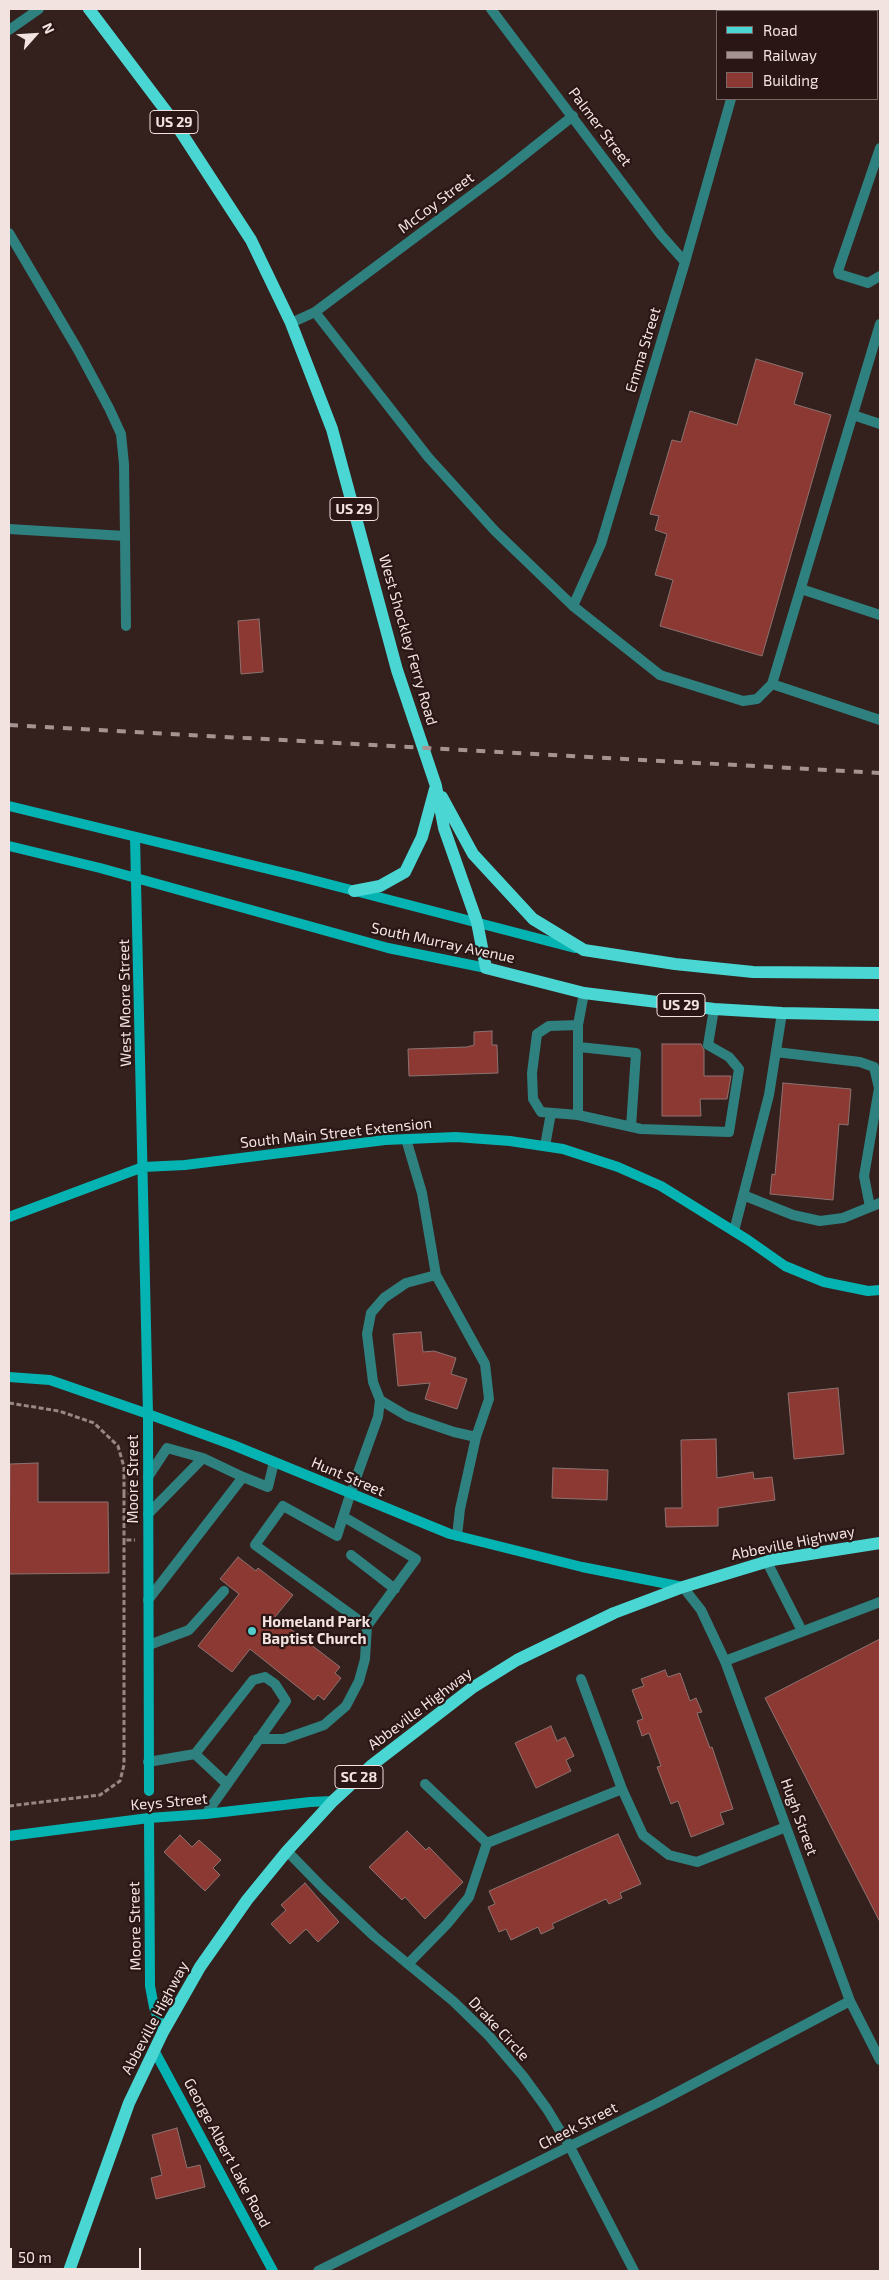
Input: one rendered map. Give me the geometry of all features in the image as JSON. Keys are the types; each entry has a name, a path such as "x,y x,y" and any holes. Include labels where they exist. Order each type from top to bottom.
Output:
{"main road":[{"name":"West Shockley Ferry Road","path":"89,9 175,123 257,252 292,323 332,429 397,670 436,786 444,828 476,922 486,968"},
{"path":"354,891 380,886 404,872 422,837 436,786"},
{"name":"US 29","path":"436,786 473,854 533,919 584,950"},
{"name":"South Murray Avenue","path":"584,950 675,964 753,972 880,973"},
{"name":"South Murray Avenue","path":"486,968 584,993 714,1009 782,1013 880,1014"},
{"name":"Abbeville Highway","path":"69,2271 129,2103 163,2032 200,1967 247,1900 287,1851 333,1801 372,1765 472,1688 517,1660 614,1613 683,1587 767,1562 814,1552 880,1543"}],"street":[{"path":"9,30 39,9"},
{"name":"Palmer Street","path":"491,9 661,235 686,262"},
{"name":"Emma Street","path":"573,606 601,544 686,262 730,100"},
{"name":"McCoy Street","path":"315,312 500,174 573,116"},
{"path":"880,148 838,271 839,274 868,283 880,276"},
{"path":"9,233 78,350 110,408 121,434 124,464 126,626"},
{"path":"292,323 315,312 428,457 494,531 573,606 660,675 743,701 757,699 772,684 853,414 876,352 880,324"},
{"path":"853,414 880,424"},
{"path":"9,529 125,536"},
{"path":"801,589 880,615"},
{"path":"772,684 880,720"},
{"name":"South Murray Avenue","path":"9,806 584,950"},
{"name":"West Moore Street","path":"135,837 143,1167"},
{"name":"South Murray Avenue","path":"9,846 388,948 486,968"},
{"path":"578,1115 578,1025 584,993"},
{"path":"578,1025 549,1026 537,1034 532,1073 533,1099 541,1112 578,1115 641,1129 730,1132 739,1069 728,1057 708,1045 714,1009"},
{"path":"734,1231 762,1127 782,1013"},
{"path":"579,1046 636,1053 631,1127"},
{"path":"776,1052 860,1062 874,1067 879,1088 864,1176 870,1207"},
{"path":"545,1146 551,1113"},
{"name":"South Main Street Extension","path":"9,1217 143,1167 185,1165 406,1139 456,1136 563,1149 618,1167 661,1186 734,1231 785,1266 824,1282 868,1291 880,1290"},
{"path":"406,1139 422,1193 436,1275 485,1364 489,1399 476,1437 460,1510 457,1536"},
{"name":"Moore Street","path":"143,1167 148,1414 149,1791"},
{"path":"743,1196 793,1215 820,1221 843,1218 880,1203"},
{"path":"367,1626 255,1545 283,1506 337,1536 378,1417 380,1400 374,1382 367,1334 371,1313 384,1298 406,1283 436,1275"},
{"name":"Hunt Street","path":"9,1377 50,1380 148,1414 274,1462 350,1495 457,1536 582,1567 683,1587"},
{"path":"380,1400 407,1416 434,1427 476,1437"},
{"path":"148,1477 167,1448 203,1458 268,1487 274,1462"},
{"path":"148,1514 203,1458"},
{"path":"148,1600 243,1477"},
{"path":"258,1739 284,1739 324,1725 346,1706 359,1681 365,1659 367,1626 416,1559 344,1516"},
{"path":"350,1555 395,1589"},
{"path":"767,1562 802,1631"},
{"name":"Hugh Street","path":"683,1587 702,1610 724,1661 850,2001 880,2060"},
{"path":"148,1645 189,1630 224,1590"},
{"path":"724,1661 880,1602"},
{"path":"148,1762 195,1754 253,1680 265,1677 275,1684 286,1701 206,1814"},
{"path":"581,1679 622,1789 643,1836 669,1855 698,1862 786,1827"},
{"path":"195,1754 227,1784"},
{"path":"425,1784 487,1843"},
{"path":"408,1964 447,1924 469,1897 487,1843 622,1789"},
{"name":"Keys Street","path":"9,1836 148,1818 333,1801"},
{"name":"Moore Street","path":"148,1818 150,1986 154,2007 163,2032"},
{"name":"Drake Circle","path":"287,1851 324,1889 489,2036 532,2089 570,2147 634,2271"},
{"name":"Cheek Street","path":"318,2271 570,2147 850,2001"},
{"name":"George Albert Lake Road","path":"154,2050 273,2271"}],"path":[{"path":"9,1403 59,1412 94,1423 118,1446 124,1467 124,1765 120,1781 100,1795 9,1806"},
{"path":"124,1492 148,1494"},
{"path":"124,1540 148,1541"}],"building":[{"path":"756,359 803,373 794,404 831,415 762,656 660,626 673,580 655,575 667,534 655,530 659,516 650,514 672,440 681,442 690,411 737,425"},
{"path":"259,619 263,672 241,674 238,621"},
{"path":"492,1031 492,1045 497,1045 498,1073 409,1076 408,1049 467,1047 474,1045 474,1032"},
{"path":"662,1044 701,1044 704,1050 704,1076 731,1076 727,1099 700,1099 701,1116 662,1116"},
{"path":"783,1083 851,1089 848,1125 839,1124 833,1200 770,1194 772,1174 775,1175"},
{"path":"421,1332 423,1352 434,1351 456,1358 451,1374 467,1379 457,1409 425,1399 430,1383 398,1386 393,1334"},
{"path":"838,1388 844,1454 794,1459 788,1393"},
{"path":"716,1439 717,1478 753,1472 754,1479 772,1477 775,1500 718,1508 718,1526 666,1527 665,1508 682,1508 681,1440"},
{"path":"38,1463 38,1502 108,1502 109,1573 9,1574 10,1464"},
{"path":"553,1468 608,1470 607,1500 552,1498"},
{"name":"Homeland Park Baptist Church","path":"238,1557 256,1571 258,1568 293,1595 275,1617 340,1667 335,1673 341,1678 324,1700 318,1695 314,1700 250,1649 232,1672 198,1646 239,1594 220,1579"},
{"path":"880,1639 880,1922 765,1698"},
{"path":"665,1670 668,1677 680,1673 690,1701 696,1698 702,1712 697,1713 710,1748 712,1747 733,1809 720,1813 724,1824 691,1837 678,1801 671,1804 657,1767 661,1766 649,1733 642,1736 637,1721 643,1719 632,1690 644,1686 641,1679"},
{"path":"551,1726 557,1741 565,1737 574,1756 566,1760 571,1771 536,1788 515,1743"},
{"path":"407,1831 426,1850 429,1847 463,1882 425,1919 405,1897 402,1900 369,1867"},
{"path":"618,1834 641,1884 620,1893 622,1898 609,1904 606,1899 552,1924 554,1928 541,1934 538,1927 511,1940 506,1929 499,1932 488,1907 495,1904 489,1891"},
{"path":"180,1835 192,1847 199,1840 221,1860 213,1868 220,1875 205,1891 164,1852"},
{"path":"305,1883 339,1922 318,1942 306,1929 290,1944 271,1924 286,1910 281,1905"},
{"path":"177,2128 187,2168 200,2165 205,2187 156,2199 151,2178 162,2175 152,2135"}],"railway":[{"path":"9,725 880,773"}],"place":[{"name":"Homeland Park Baptist Church","path":"252,1631"}]}
